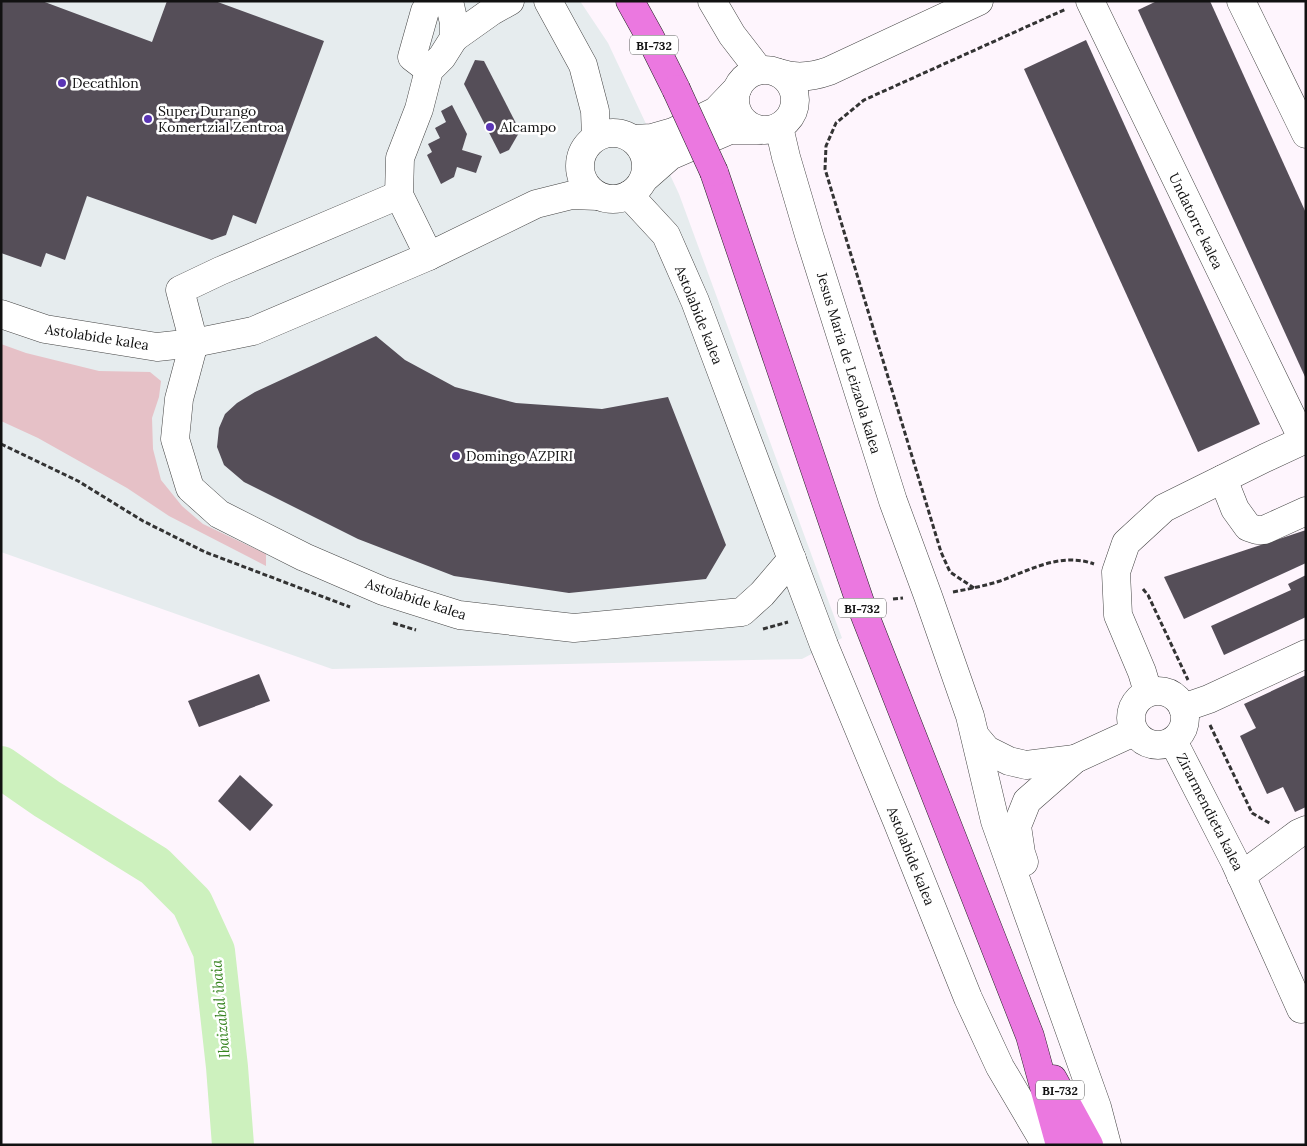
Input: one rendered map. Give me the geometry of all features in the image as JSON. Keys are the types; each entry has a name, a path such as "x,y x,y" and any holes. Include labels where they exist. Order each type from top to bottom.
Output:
{"main road":[{"name":"BI-732","path":"630,1 676,89 714,172 865,616 1030,1036 1060,1145"},
{"name":"BI-732","path":"1030,1036 1089,1145"}],"street":[{"path":"430,70 412,57 425,11 432,1"},
{"path":"449,1 454,23 454,38"},
{"path":"429,256 399,196 400,158 430,70 442,57 454,38 492,11 510,1"},
{"path":"548,1 583,65 595,111 590,145 580,162 583,182 598,196 608,199 619,199 637,186 670,156 730,130 777,122 809,89 826,75 861,56"},
{"path":"712,1 732,35 769,72 788,79 796,96 777,122 749,126 741,119 736,110 735,99 737,89"},
{"path":"634,139 652,138 673,132 716,111 737,89 742,80 750,74 769,72 794,77 819,74 979,1"},
{"path":"1240,1 1306,134"},
{"name":"Undatorre kalea","path":"1079,5 1304,440 1164,508 1126,543 1116,572 1118,615 1142,672 1148,692"},
{"name":"Jesus Maria de Leizaola kalea","path":"777,122 809,235 893,501 970,716 995,821 1097,1107 1108,1145"},
{"path":"590,145 605,134 615,132 625,134 634,139 645,155 647,166 637,186"},
{"name":"Astolabide kalea","path":"536,204 555,186 590,145"},
{"name":"Astolabide kalea","path":"637,186 666,235 695,301 824,646 968,998 1000,1067 1046,1145"},
{"name":"Astolabide kalea","path":"1,314 45,329 158,347 194,343 253,331 429,256 536,204 572,195 598,196"},
{"path":"194,343 180,290 220,271 399,196"},
{"name":"Astolabide kalea","path":"194,343 179,399 175,439 190,488 219,514 304,556 383,591 459,615 574,628 742,612 762,594 792,559"},
{"path":"1223,479 1235,509 1248,527 1264,530 1306,511"},
{"path":"1191,705 1162,691 1148,692 1138,699 1132,709 1130,721 1134,732 1141,740 1151,745 1162,746 1180,735 1184,727 1185,717 1191,705 1209,699 1306,654"},
{"path":"1045,963 1047,943 1021,853 1017,826 1026,801 1075,759 1134,732"},
{"path":"976,737 987,750 1009,761 1026,765 1075,759"},
{"name":"Zirarmendieta kalea","path":"1173,741 1241,876 1299,836"},
{"path":"1241,876 1301,1009"}],"path":[{"path":"974,588 950,572 941,552 825,169 826,146 836,123 864,100 1079,5"},
{"path":"1191,705 1252,814 1274,826 1299,836"}],"shaded area":[{"path":"1,1 580,1 608,43 679,194 842,638 802,659 332,669 1,552"},
{"path":"1,344 26,353 99,371 150,372 161,381 159,397 152,418 153,449 161,480 182,506 203,524 266,554 266,566 169,516 127,488 38,438 1,421"}],"building":[{"name":"Super Durango Komertzial Zentroa","path":"1,1 42,1 152,42 167,1 215,1 324,41 256,224 233,215 226,235 212,240 87,196 65,260 46,253 41,267 1,253"},
{"path":"1157,1 1210,1 1306,213 1306,379 1138,10"},
{"path":"1086,40 1260,424 1198,452 1024,69"},
{"path":"475,60 484,61 520,131 509,150 500,154 464,84"},
{"path":"452,105 467,134 462,150 482,156 476,173 457,167 454,177 441,184 427,155 432,152 428,144 440,138 435,128 446,122 441,111"},
{"name":"Domingo AZPIRI","path":"376,336 405,360 455,387 516,403 602,409 668,397 726,545 706,579 569,593 454,576 358,539 244,482 224,465 217,447 219,428 225,414 237,403 255,392"},
{"path":"1306,530 1306,563 1184,619 1164,577"},
{"path":"1306,575 1306,617 1224,655 1211,626 1291,590 1288,584"},
{"path":"259,674 270,701 199,727 188,701"},
{"path":"1306,675 1306,807 1295,812 1283,787 1267,794 1240,736 1256,728 1244,704"},
{"path":"240,775 273,805 250,831 218,801"}],"waterway":[{"name":"Ibaizabal ibaia","path":"1,767 47,799 155,866 192,903 214,951 227,1067 233,1145"}],"place":[{"name":"Decathlon","path":"62,83"},
{"name":"Super Durango Komertzial Zentroa","path":"148,119"},
{"name":"Alcampo","path":"490,127"},
{"name":"Domingo AZPIRI","path":"456,456"}]}
